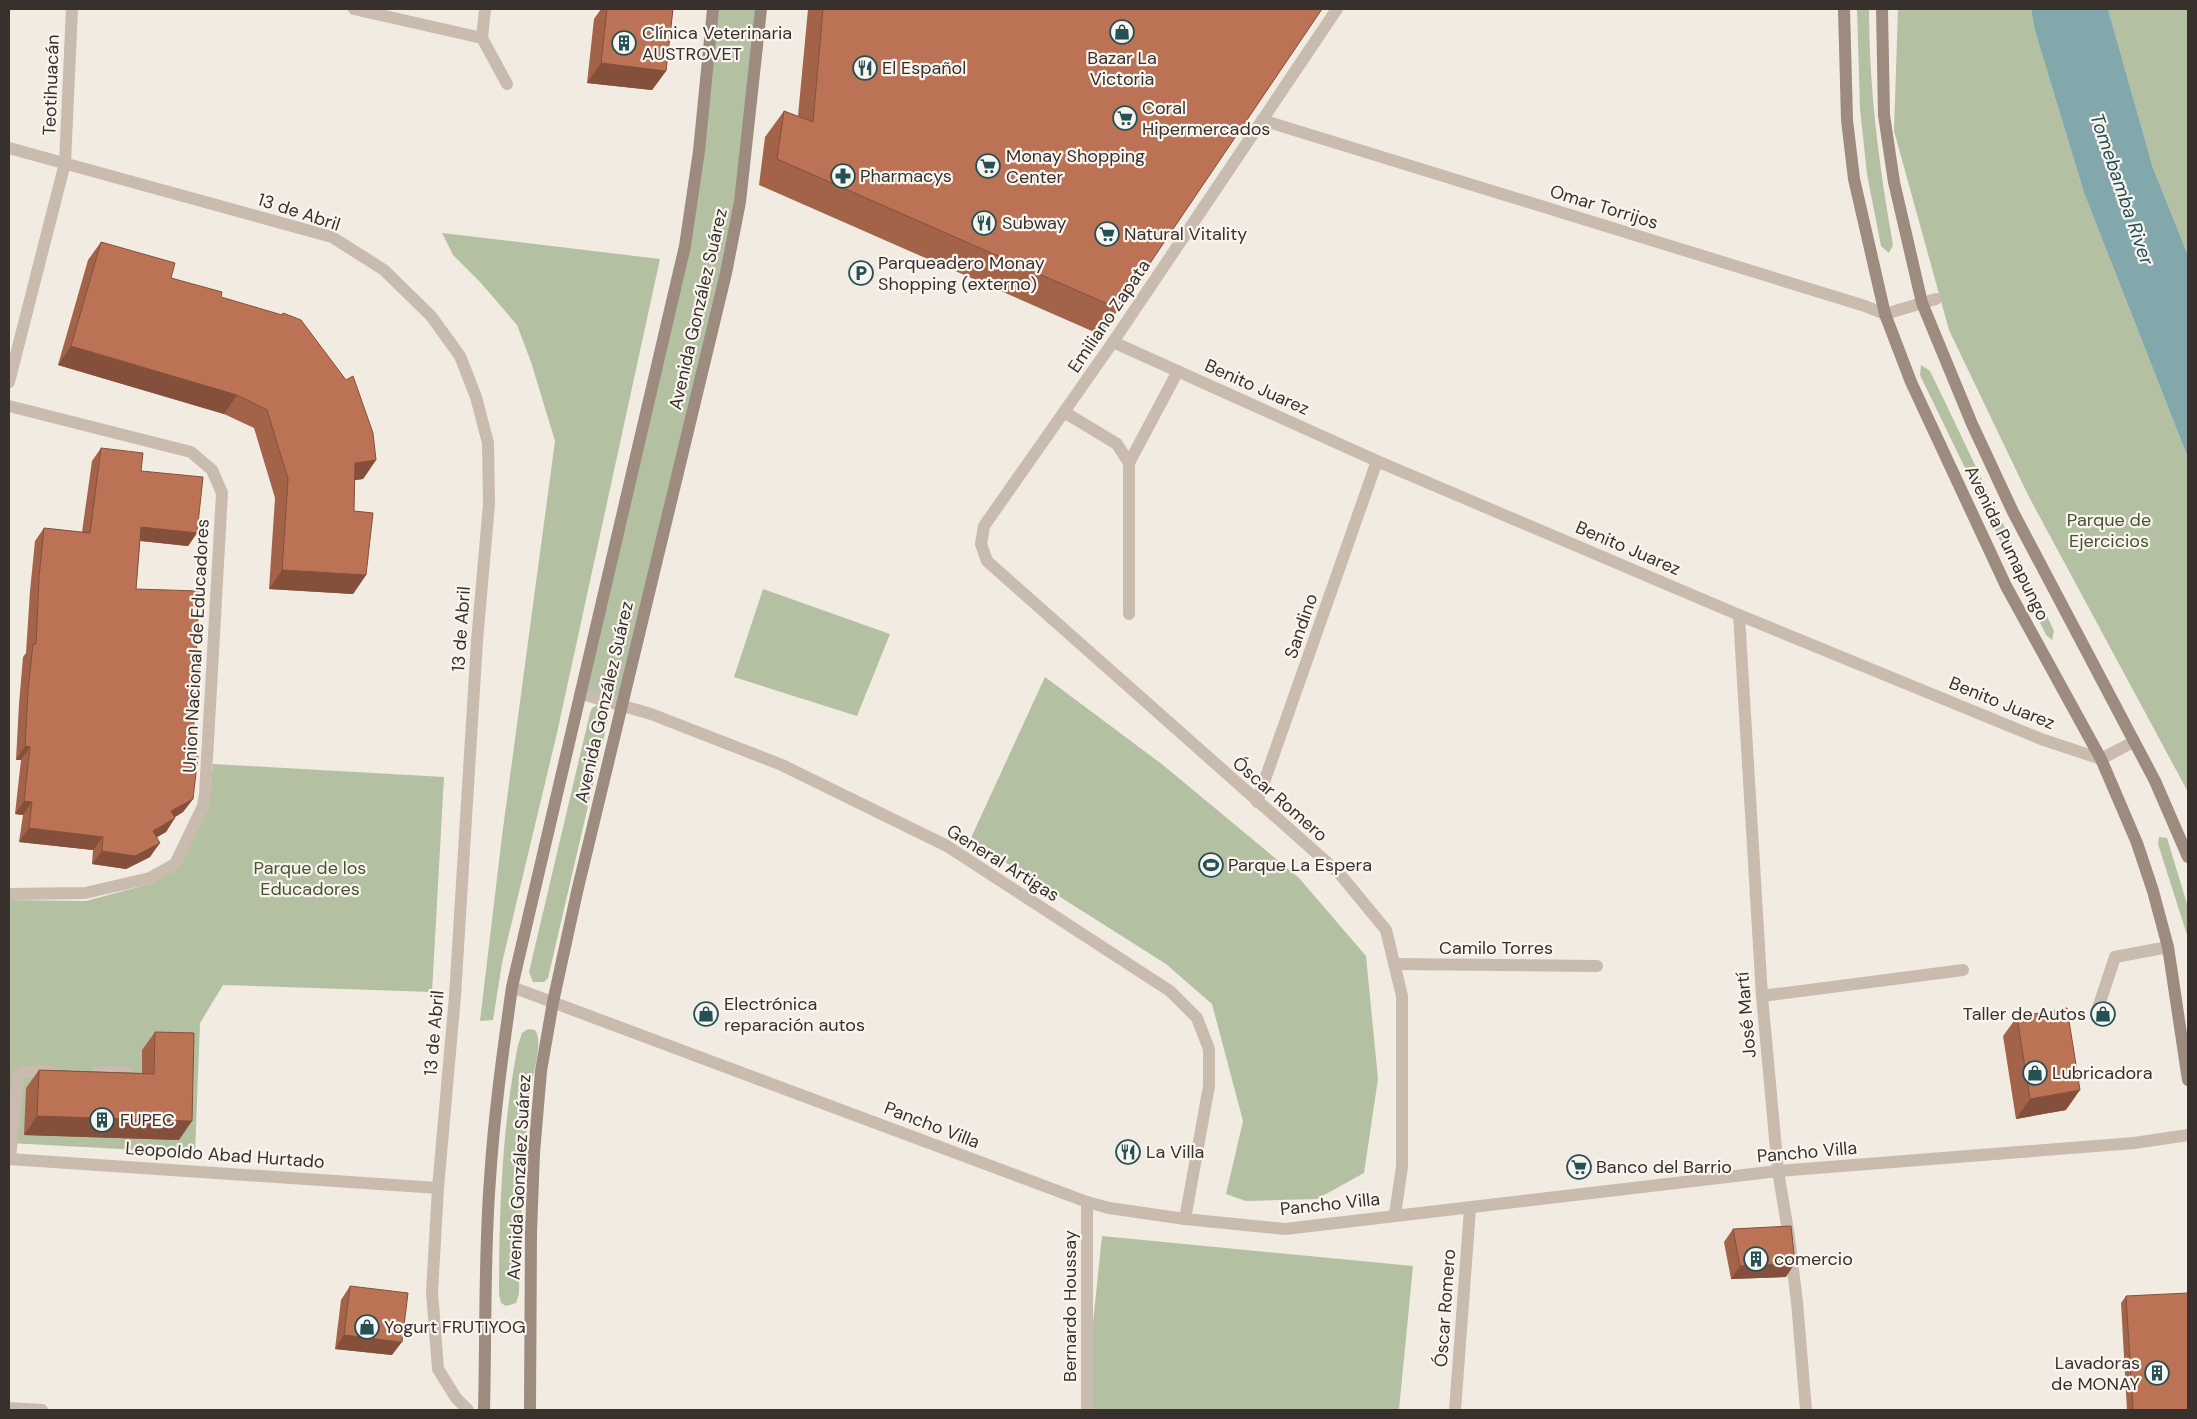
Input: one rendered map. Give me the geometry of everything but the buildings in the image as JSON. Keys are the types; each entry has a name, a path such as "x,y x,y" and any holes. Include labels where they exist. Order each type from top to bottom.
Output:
{"main road":[{"name":"Avenida González Suárez","path":"484,1410 490,1181 498,1084 512,987 582,694 685,246 699,151 713,9"},
{"name":"Avenida González Suárez","path":"530,1410 534,1153 541,1071 553,1002 621,705 730,256 743,178 761,9"},
{"name":"Avenida Pumapungo","path":"1844,9 1847,120 1854,179 1886,314 1910,382 2006,586 2101,759 2137,843 2154,891 2168,947 2188,1080"},
{"name":"Avenida Pumapungo","path":"1882,9 1884,115 1894,182 1922,303 1972,424 2013,512 2159,790 2188,857"}],"street":[{"name":"Teotihuacán","path":"9,382 65,163 72,9"},
{"path":"354,9 482,38"},
{"path":"484,9 482,38 507,84"},
{"name":"Emiliano Zapata","path":"981,544 984,526 1113,342 1337,9"},
{"name":"Omar Torrijos","path":"1262,120 1886,314"},
{"name":"13 de Abril","path":"9,148 332,237 384,270 431,316 460,356 476,396 488,443 489,504 477,641 455,996 438,1188 432,1292 438,1369 456,1398 468,1410"},
{"path":"1886,314 1936,299"},
{"name":"Benito Juarez","path":"1113,342 1377,461 1739,614 2041,739 2101,759"},
{"path":"1129,614 1129,463 1178,371"},
{"name":"Union Nacional de Educadores","path":"9,406 191,452 212,470 222,493 205,794 202,806 175,864 150,878 85,893 9,894"},
{"path":"1064,412 1117,444 1129,463"},
{"name":"Sandino","path":"1257,802 1377,461"},
{"name":"Óscar Romero","path":"981,544 988,561 1339,873 1386,930 1402,996 1402,1167 1395,1214"},
{"name":"José Martí","path":"1739,614 1762,996 1778,1171 1789,1236 1806,1410"},
{"name":"General Artigas","path":"582,694 651,714 782,765 947,846 1170,991 1197,1018 1209,1049 1209,1086 1185,1219"},
{"path":"2101,759 2133,742"},
{"path":"2096,1014 2115,957 2168,947"},
{"name":"Camilo Torres","path":"1394,964 1597,966"},
{"path":"1762,996 1963,970"},
{"name":"Pancho Villa","path":"512,987 1087,1202 1109,1208 1185,1219 1285,1229 1395,1214 1470,1208 1778,1171 2134,1143 2188,1135"},
{"path":"9,1159 18,1076 23,1072 60,1072"},
{"path":"89,1072 126,1072"},
{"name":"Leopoldo Abad Hurtado","path":"9,1159 438,1188"},
{"name":"Bernardo Houssay","path":"1087,1202 1087,1410"},
{"name":"Óscar Romero","path":"1455,1410 1470,1208"},
{"path":"9,1408 42,1410"}],"green space":[{"path":"713,9 761,9 740,202 621,705 582,694 685,246"},
{"path":"1857,9 1869,9 1869,39 1876,127 1893,245 1889,253 1881,246 1867,174 1860,109"},
{"name":"Parque de Ejercicios","path":"1898,9 2031,9 2035,31 2084,193 2188,458 2188,792 2028,495 1949,330 1894,131"},
{"path":"2108,9 2188,9 2188,255 2153,168"},
{"path":"442,233 660,259 557,733 502,963 493,1020 480,1021 502,836 555,441 531,362 517,325 481,283 453,255"},
{"path":"1921,365 1930,371 1945,402 2054,631 2052,640 2046,635 1920,375"},
{"path":"763,589 890,634 857,716 734,677"},
{"name":"Parque La Espera","path":"1045,677 1163,765 1299,878 1366,956 1378,1079 1364,1173 1317,1199 1246,1201 1226,1194 1243,1121 1212,1004 1166,964 970,840"},
{"path":"599,704 606,707 609,712 608,720 548,978 544,982 533,982 529,972 590,713 592,708"},
{"name":"Parque de los Educadores","path":"213,764 444,777 432,992 223,985 200,1023 195,1153 9,1143 9,900 86,901 153,883 179,867 209,807"},
{"path":"2159,837 2167,838 2188,907 2188,938 2158,844"},
{"path":"528,1029 535,1030 538,1051 530,1092 525,1142 519,1294 516,1303 506,1306 501,1303 499,1294 501,1200 505,1137 518,1045 522,1033"},
{"path":"1102,1236 1413,1266 1399,1410 1084,1410"}],"water":[{"name":"Tomebamba River","path":"2031,9 2108,9 2153,168 2188,255 2188,458 2084,193 2035,31"}],"place":[{"name":"Bazar La Victoria","path":"1122,32"},
{"name":"Clínica Veterinaria AUSTROVET","path":"624,43"},
{"name":"El Español","path":"865,68"},
{"name":"Coral Hipermercados","path":"1125,118"},
{"name":"Monay Shopping Center","path":"988,166"},
{"name":"Pharmacys","path":"843,176"},
{"name":"Subway","path":"984,223"},
{"name":"Natural Vitality","path":"1107,234"},
{"name":"Parqueadero Monay Shopping (externo)","path":"861,273"},
{"name":"Parque La Espera","path":"1211,865"},
{"name":"Electrónica reparación autos","path":"706,1014"},
{"name":"Taller de Autos","path":"2103,1014"},
{"name":"Lubricadora","path":"2035,1073"},
{"name":"FUPEC","path":"102,1120"},
{"name":"La Villa","path":"1128,1152"},
{"name":"Banco del Barrio","path":"1579,1167"},
{"name":"comercio","path":"1756,1259"},
{"name":"Yogurt FRUTIYOG","path":"367,1327"},
{"name":"Lavadoras de MONAY","path":"2157,1373"}]}
